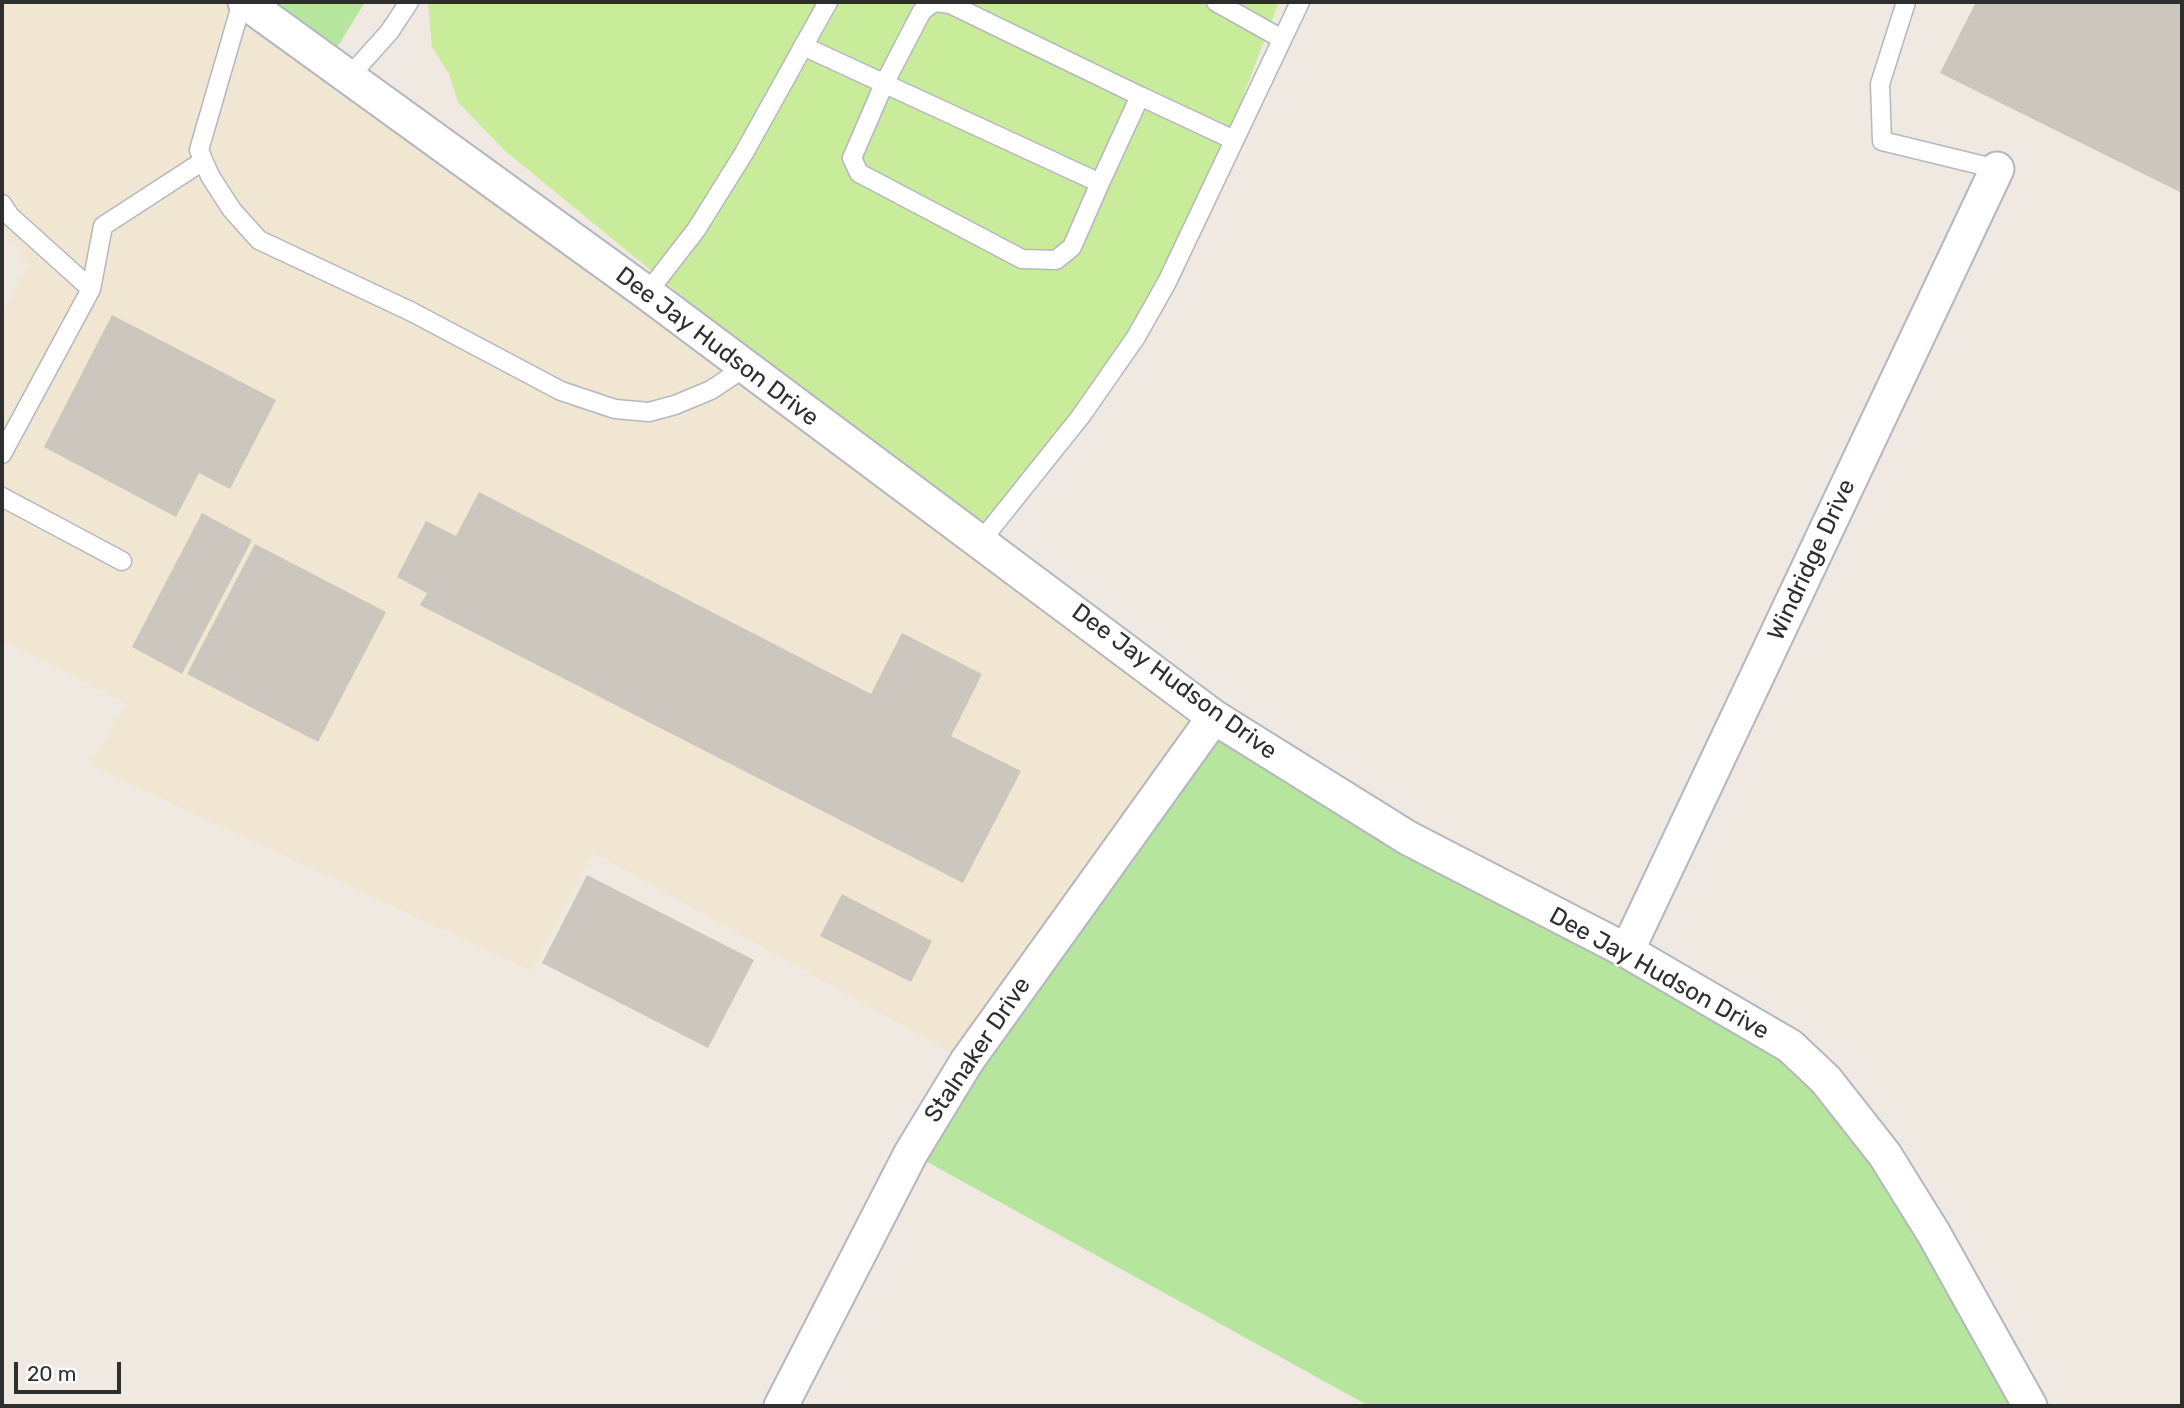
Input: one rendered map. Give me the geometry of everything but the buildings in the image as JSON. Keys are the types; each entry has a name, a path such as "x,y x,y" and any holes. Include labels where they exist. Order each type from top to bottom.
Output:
{"street":[{"name":"Dee Jay Hudson Drive","path":"243,2 647,293 1214,717 1408,838 1627,951 1790,1046 1826,1080 1899,1178 2030,1406"},
{"name":"Windridge Drive","path":"1627,951 1997,169"},
{"name":"Stalnaker Drive","path":"781,1406 911,1153 967,1061 1214,717"}],"lane":[{"path":"243,2 199,150 232,210 259,240 412,312 582,400 615,409 649,412 711,390 744,368"},
{"path":"348,78 390,30 409,2"},
{"path":"647,293 696,230 744,153 828,2"},
{"path":"1140,96 1072,247 1056,260 1022,259 859,173 852,158 884,85 922,11 935,2 950,4 1234,140"},
{"path":"1216,2 1282,39"},
{"path":"981,541 1081,416 1136,337 1167,282 1300,2"},
{"path":"1906,2 1880,84 1882,141 1997,169"},
{"path":"803,46 1101,183"},
{"path":"2,454 91,289 103,226 203,161"},
{"path":"2,204 10,216 91,289"},
{"path":"2,497 122,562"}],"shaded area":[{"path":"2,2 243,2 1214,717 967,1061 593,852 532,971 90,765 126,703 2,640 2,314 28,266 2,224"}],"green space":[{"path":"245,2 365,2 328,62"},
{"path":"428,2 1279,2 1204,199 1167,282 981,541 504,150 458,102 449,74 432,47"},
{"path":"1214,717 1826,1080 2030,1406 1369,1406 911,1153"}]}
